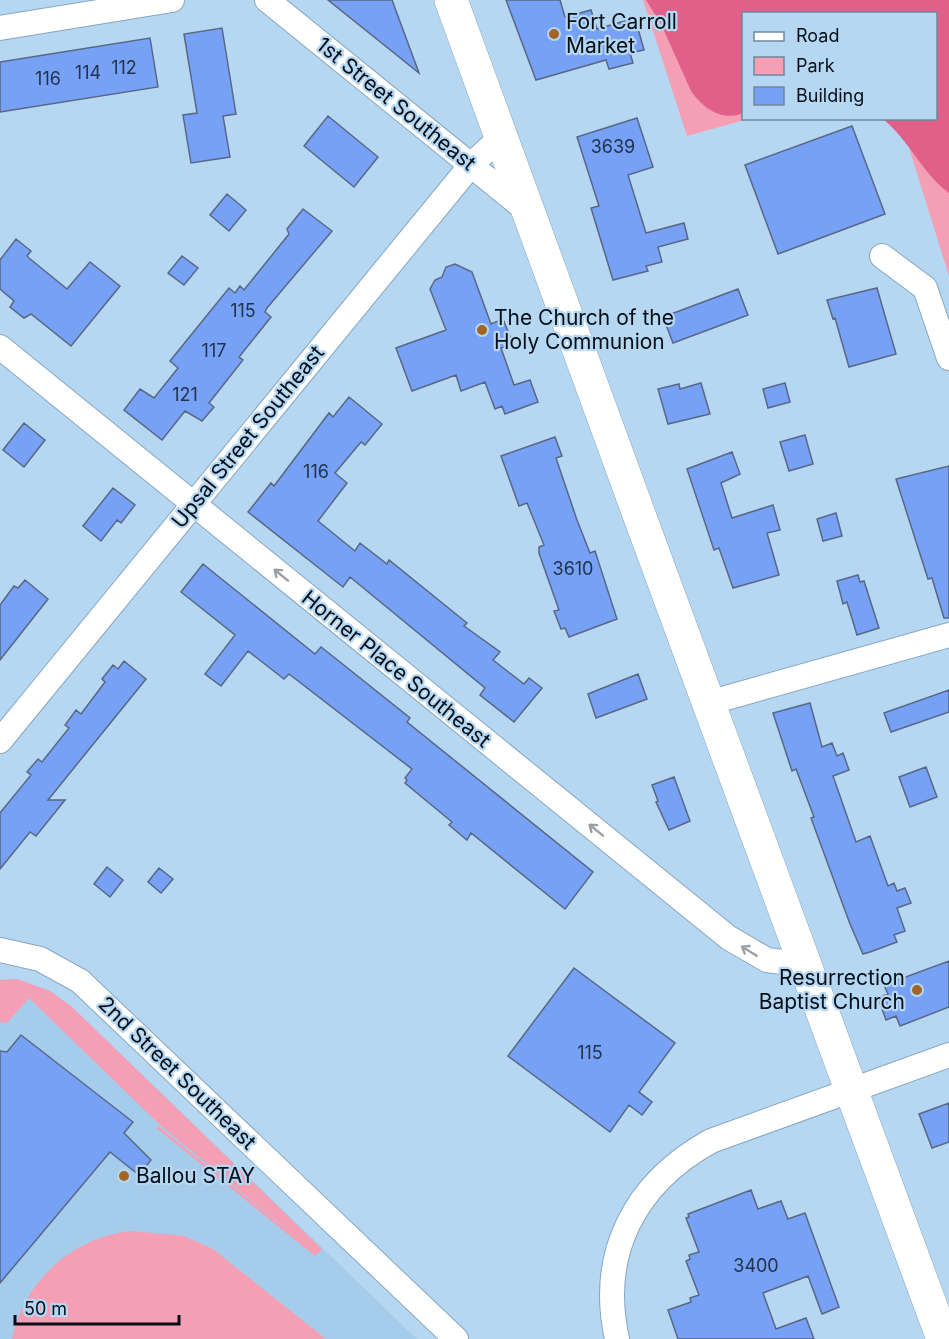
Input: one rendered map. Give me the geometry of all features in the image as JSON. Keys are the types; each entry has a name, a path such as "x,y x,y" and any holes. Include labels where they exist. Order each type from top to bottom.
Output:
{"main road":[{"path":"451,0 525,208 581,350 708,703 943,1339"}],"street":[{"path":"0,28 172,0"},
{"name":"1st Street Southeast","path":"267,0 525,208"},
{"name":"Upsal Street Southeast","path":"0,741 471,165 501,137"},
{"path":"882,256 925,288 949,358"},
{"name":"Horner Place Southeast","path":"0,347 729,938 765,959 805,965"},
{"path":"708,703 949,635"},
{"name":"2nd Street Southeast","path":"0,950 49,963 86,986 456,1339"},
{"path":"617,1339 611,1294 617,1251 635,1210 661,1178 685,1158 711,1141 949,1055"}],"shaded area":[{"path":"646,0 949,0 949,193 939,185 901,137 884,120 937,120 937,12 742,12 742,113 728,116 707,108 691,91 661,24"},
{"name":"Ballou STAY","path":"17,979 50,991 71,1006 417,1339 0,1339 0,980"}],"green space":[{"path":"643,0 949,0 949,276 900,120 937,120 937,12 742,12 742,120 744,120 687,136"},
{"path":"17,979 50,991 71,1006 322,1249 315,1256 156,1128 158,1126 306,1245 161,1126 29,998 7,1023 0,1022 0,980"},
{"path":"133,1231 184,1236 213,1249 326,1339 12,1339 18,1318 28,1298 40,1280 55,1265 72,1252 91,1242"}],"building":[{"path":"328,0 392,0 419,73"},
{"path":"506,0 560,0 565,17 591,10 597,29 635,18 644,50 630,53 633,63 609,69 606,60 536,80"},
{"path":"222,28 236,114 223,116 230,157 191,163 183,115 197,113 184,34"},
{"path":"150,38 158,87 0,112 0,62"},
{"path":"328,116 378,157 354,187 304,146"},
{"path":"637,118 653,167 628,175 646,233 684,223 688,239 658,247 662,262 646,266 648,271 613,280 591,208 599,206 577,137"},
{"path":"852,126 885,214 778,254 745,165"},
{"path":"227,194 246,210 229,231 210,215"},
{"path":"303,209 332,231 267,308 265,312 271,317 239,357 243,360 209,403 214,407 202,421 185,411 162,440 124,410 140,389 154,398 178,368 170,361 229,288 235,293 240,286 244,290 289,234 287,229"},
{"path":"16,239 31,251 27,256 29,258 67,289 90,262 120,286 71,346 31,314 24,318 10,307 14,301 0,289 0,260"},
{"path":"182,256 198,268 184,285 168,273"},
{"path":"455,264 472,272 491,324 503,319 513,344 501,348 514,385 530,380 538,402 505,414 502,406 495,409 485,382 461,391 456,375 412,391 396,348 446,330 430,289 435,280 442,277 446,267"},
{"path":"877,288 896,354 849,367 835,318 833,319 827,300"},
{"path":"738,289 748,315 673,343 663,317"},
{"path":"701,383 710,414 668,424 658,389 679,384 680,389"},
{"path":"785,383 790,402 768,408 763,389"},
{"path":"349,397 382,424 365,445 361,442 335,473 347,483 318,521 355,551 360,543 387,564 389,560 467,623 464,626 500,652 493,660 524,684 529,678 542,688 514,722 480,695 485,688 350,577 343,587 248,512 271,483 274,486 329,413 333,417"},
{"path":"24,423 45,440 24,467 3,450"},
{"path":"805,435 813,464 789,471 780,442"},
{"path":"555,437 562,456 556,458 577,520 590,553 595,551 617,619 569,637 565,628 561,629 554,611 559,610 539,553 539,547 544,545 527,503 519,506 501,456"},
{"path":"732,452 740,474 721,483 732,518 773,505 780,530 767,533 779,575 733,588 719,548 714,550 687,469"},
{"path":"949,466 949,618 944,618 932,578 928,579 896,479"},
{"path":"113,488 135,505 121,523 117,520 101,541 83,526"},
{"path":"836,513 842,536 823,541 817,519"},
{"path":"203,564 315,654 321,647 340,662 410,718 407,722 593,872 565,909 471,833 467,840 449,825 452,822 405,783 407,780 405,778 412,769 289,674 284,679 248,651 221,686 205,674 235,635 181,592"},
{"path":"858,575 860,582 864,581 879,628 857,635 847,602 843,604 837,581"},
{"path":"25,580 48,599 0,660 0,605 14,586 18,588"},
{"path":"124,661 146,679 48,800 65,800 36,836 30,832 0,869 0,813 31,775 27,772 38,759 42,762 69,728 65,725 76,710 81,714 105,682 102,679 113,665 118,669"},
{"path":"638,674 647,699 596,718 588,694"},
{"path":"949,690 949,712 891,732 884,713"},
{"path":"810,703 822,747 832,743 837,756 843,753 849,770 833,776 856,842 870,836 888,886 894,883 897,891 905,888 911,903 897,908 905,931 894,935 897,942 863,954 811,818 814,817 796,769 792,771 773,713"},
{"path":"926,767 937,797 910,807 899,777"},
{"path":"674,777 690,821 669,830 656,802 658,801 652,785"},
{"path":"107,867 123,880 110,897 94,884"},
{"path":"159,868 173,879 161,893 148,882"},
{"name":"Resurrection Baptist Church","path":"949,961 949,1007 900,1026 896,1016 886,1020 878,998 888,994 884,985"},
{"path":"574,968 675,1043 639,1092 652,1102 642,1115 629,1105 610,1132 508,1056"},
{"path":"21,1035 133,1122 124,1133 151,1160 139,1175 110,1152 0,1283 0,1051 7,1052"},
{"path":"949,1103 949,1142 932,1148 919,1114"},
{"path":"751,1190 758,1209 781,1201 788,1219 805,1213 839,1307 822,1314 808,1276 763,1293 776,1329 806,1318 814,1339 678,1339 668,1310 691,1302 690,1298 699,1295 686,1261 690,1259 689,1255 699,1252 686,1218 689,1217 688,1214"}],"place":[{"name":"Fort Carroll Market","path":"554,34"},
{"name":"The Church of the Holy Communion","path":"482,330"},
{"name":"Resurrection Baptist Church","path":"917,990"},
{"name":"Ballou STAY","path":"124,1176"}]}
